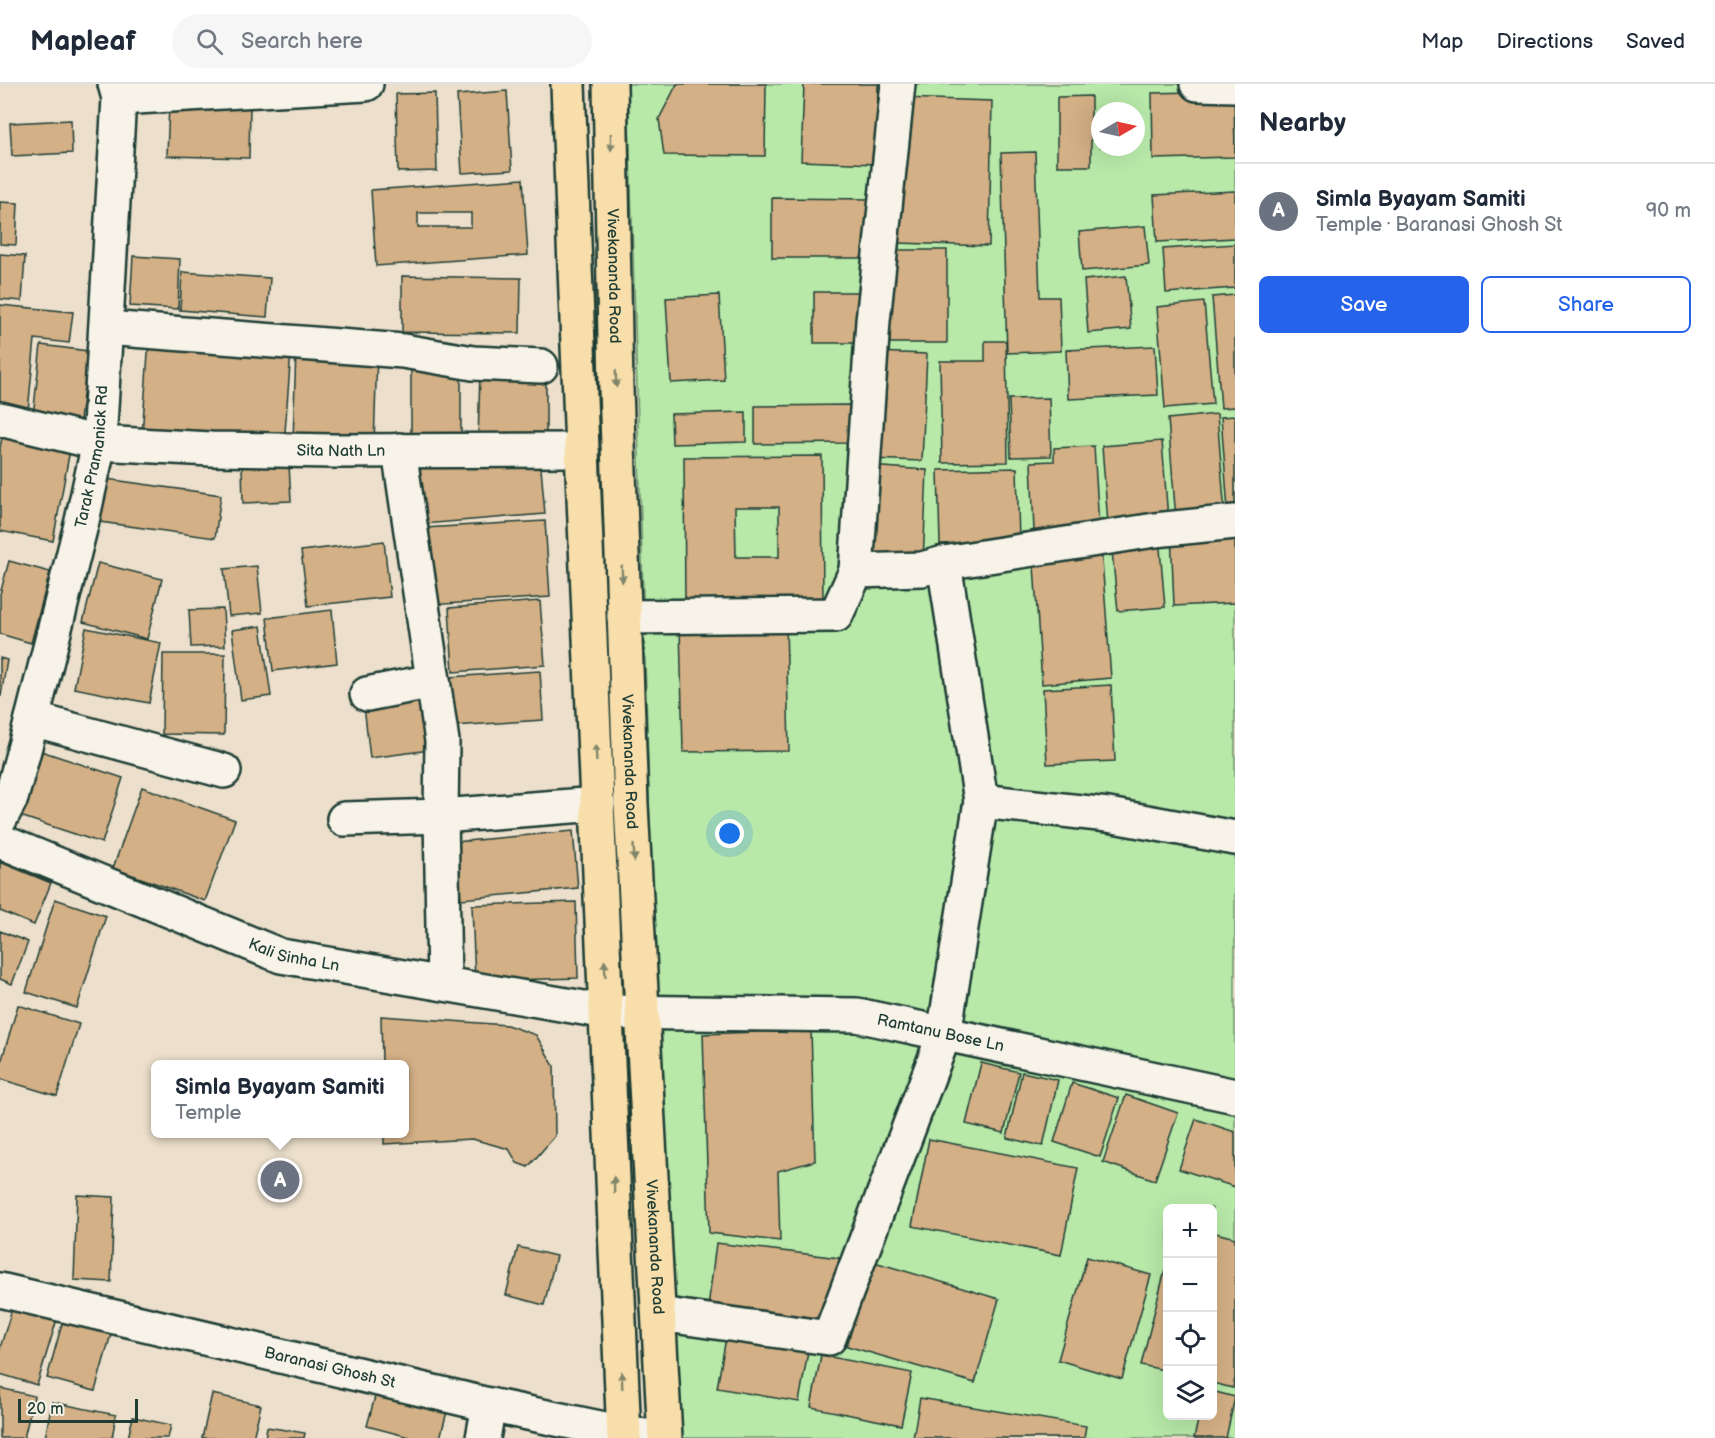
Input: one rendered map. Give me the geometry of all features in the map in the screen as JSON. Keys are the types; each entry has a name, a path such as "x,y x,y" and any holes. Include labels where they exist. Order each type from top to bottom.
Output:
{"main road":[{"name":"Vivekananda Road","path":"568,84 624,1435"},
{"name":"Vivekananda Road","path":"610,84 624,616 665,1438"}],"street":[{"path":"117,91 366,84"},
{"path":"624,616 836,615 856,571 873,321 898,84"},
{"path":"1197,84 1235,85"},
{"name":"Tarak Pramanick Rd","path":"0,819 11,798 20,728 82,521 99,443 117,91"},
{"path":"106,328 403,351 473,363 541,366"},
{"name":"Sita Nath Ln","path":"0,419 99,443 211,449 582,450"},
{"path":"399,450 442,741 444,983"},
{"path":"856,571 922,569 944,563 1155,530 1235,522"},
{"path":"659,1314 830,1338 944,1035 981,801 944,563"},
{"path":"367,694 433,681"},
{"path":"20,728 224,771"},
{"path":"981,801 1108,815 1235,838"},
{"path":"344,819 441,816 598,804"},
{"name":"Kali Sinha Ln","path":"0,841 281,956 607,1012"},
{"name":"Ramtanu Bose Ln","path":"607,1012 857,1015 1235,1096"},
{"name":"Baranasi Ghosh St","path":"0,1290 489,1405 624,1435 661,1438"},
{"path":"483,1438 489,1405"}],"green space":[{"path":"628,84 1235,84 1235,1438 668,1438"}],"building":[{"path":"677,84 766,84 765,156 664,155 659,119"},
{"path":"804,84 878,84 876,164 801,161"},
{"path":"507,91 512,170 462,173 457,95"},
{"path":"1234,91 1235,157 1153,159 1152,93"},
{"path":"435,93 437,171 398,172 396,94"},
{"path":"1091,96 1091,166 1057,166 1057,97"},
{"path":"902,98 992,101 989,246 898,243"},
{"path":"169,104 250,106 249,158 167,156"},
{"path":"71,120 72,153 12,156 10,123"},
{"path":"1035,152 1040,297 1059,297 1061,351 1007,353 1001,153"},
{"path":"523,179 528,255 376,266 371,190","holes":["418,213 471,213 471,227 418,227"]},
{"path":"1235,191 1235,238 1157,242 1154,195"},
{"path":"772,198 873,199 873,258 772,258"},
{"path":"0,202 18,203 16,245 0,244"},
{"path":"1145,226 1149,265 1082,271 1079,232"},
{"path":"1235,244 1235,288 1166,293 1163,249"},
{"path":"890,250 947,250 947,343 890,343"},
{"path":"0,254 25,256 22,301 0,299"},
{"path":"133,256 180,259 178,309 130,306"},
{"path":"182,272 270,278 267,317 180,310"},
{"path":"402,276 521,278 520,333 402,332"},
{"path":"1126,276 1131,329 1088,333 1084,280"},
{"path":"814,292 858,292 858,343 814,343"},
{"path":"719,295 724,380 671,383 666,298"},
{"path":"1235,295 1235,407 1221,408 1212,297"},
{"path":"1204,302 1213,404 1165,408 1157,307"},
{"path":"0,305 73,312 69,343 35,339 28,411 0,408"},
{"path":"149,340 291,351 284,446 142,435"},
{"path":"985,341 1006,341 1008,462 942,463 940,361 985,361"},
{"path":"41,345 88,351 80,421 33,416"},
{"path":"1155,346 1158,395 1068,399 1066,350"},
{"path":"296,351 377,354 374,444 293,441"},
{"path":"874,352 927,354 922,461 870,459"},
{"path":"461,365 461,443 411,443 411,366"},
{"path":"480,372 546,373 546,443 478,442"},
{"path":"1049,398 1051,456 1011,457 1009,399"},
{"path":"850,405 851,443 755,444 755,406"},
{"path":"746,412 746,442 672,444 671,414"},
{"path":"1217,414 1225,515 1176,520 1168,419"},
{"path":"1235,416 1235,509 1228,510 1221,417"},
{"path":"4,426 72,439 53,541 0,531 0,448"},
{"path":"1162,441 1168,519 1108,524 1102,446"},
{"path":"1094,446 1099,527 1034,531 1031,462 1054,461 1054,448"},
{"path":"822,456 823,607 685,608 684,457","holes":["735,507 779,507 779,557 736,557"]},
{"path":"540,457 545,514 423,524 418,467"},
{"path":"289,465 291,501 243,503 242,467"},
{"path":"868,466 927,470 923,563 864,561"},
{"path":"1017,468 1019,542 940,544 938,470"},
{"path":"106,479 221,495 215,538 100,522"},
{"path":"545,521 550,597 429,605 424,528"},
{"path":"1235,530 1235,603 1174,606 1171,532"},
{"path":"1159,537 1165,607 1118,611 1111,541"},
{"path":"384,541 390,597 308,606 301,551"},
{"path":"1101,547 1111,678 1042,684 1033,551"},
{"path":"9,561 50,572 31,643 0,634 0,594"},
{"path":"98,563 162,579 147,639 83,622"},
{"path":"257,566 262,613 229,616 224,569"},
{"path":"540,601 545,665 453,672 449,608"},
{"path":"223,609 225,646 191,647 189,610"},
{"path":"332,610 337,663 273,671 267,618"},
{"path":"786,623 789,751 683,752 680,625"},
{"path":"261,626 271,696 241,700 232,630"},
{"path":"86,628 161,643 149,703 74,688"},
{"path":"163,654 225,654 224,735 162,734"},
{"path":"0,658 7,660 1,696 0,696"},
{"path":"540,671 543,720 453,726 450,677"},
{"path":"1111,685 1115,761 1047,764 1043,689"},
{"path":"431,697 437,749 370,758 364,706"},
{"path":"35,749 123,778 102,843 14,814"},
{"path":"142,787 235,820 205,901 113,868"},
{"path":"573,831 578,888 461,899 455,842"},
{"path":"0,862 51,883 34,925 0,911"},
{"path":"55,899 106,916 77,1008 26,992"},
{"path":"576,902 578,978 475,981 472,905"},
{"path":"0,931 28,942 12,984 0,979"},
{"path":"18,1005 79,1024 57,1096 0,1079 0,1066"},
{"path":"381,1016 507,1025 536,1035 554,1066 555,1136 528,1167 517,1163 509,1149 472,1139 384,1144 384,1138 409,1138 409,1060 382,1060"},
{"path":"811,1030 815,1161 778,1171 780,1241 709,1233 703,1034"},
{"path":"981,1063 1019,1072 1004,1133 966,1124"},
{"path":"1022,1072 1058,1080 1043,1146 1007,1138"},
{"path":"1072,1083 1119,1098 1100,1157 1054,1142"},
{"path":"1126,1095 1178,1113 1155,1180 1103,1162"},
{"path":"1196,1119 1235,1132 1235,1187 1179,1169"},
{"path":"929,1139 1078,1168 1061,1255 912,1226"},
{"path":"77,1195 114,1197 111,1282 74,1280"},
{"path":"1217,1233 1235,1238 1235,1378 1233,1388 1217,1384"},
{"path":"716,1243 839,1258 831,1323 708,1308"},
{"path":"518,1247 556,1256 544,1305 506,1295"},
{"path":"1087,1257 1151,1275 1122,1379 1058,1360"},
{"path":"871,1261 999,1299 975,1383 847,1346"},
{"path":"1163,1278 1163,1370 1141,1365"},
{"path":"13,1306 57,1319 37,1385 0,1374 0,1348"},
{"path":"65,1313 113,1327 95,1391 47,1378"},
{"path":"727,1332 809,1346 799,1402 717,1388"},
{"path":"821,1355 912,1373 901,1425 811,1407"},
{"path":"0,1388 34,1396 24,1438 0,1438"},
{"path":"377,1389 448,1408 440,1438 413,1438 367,1426"},
{"path":"1217,1392 1235,1397 1226,1438 1194,1438 1198,1420 1217,1420"},
{"path":"212,1394 261,1405 253,1438 202,1438"},
{"path":"920,1398 1086,1426 1084,1438 913,1438"},
{"path":"52,1402 116,1415 112,1438 45,1438"},
{"path":"133,1417 171,1425 168,1438 128,1438"},
{"path":"267,1427 305,1433 304,1438 265,1438"}],"place":[{"name":"Simla Byayam Samiti","path":"280,1180"}]}
